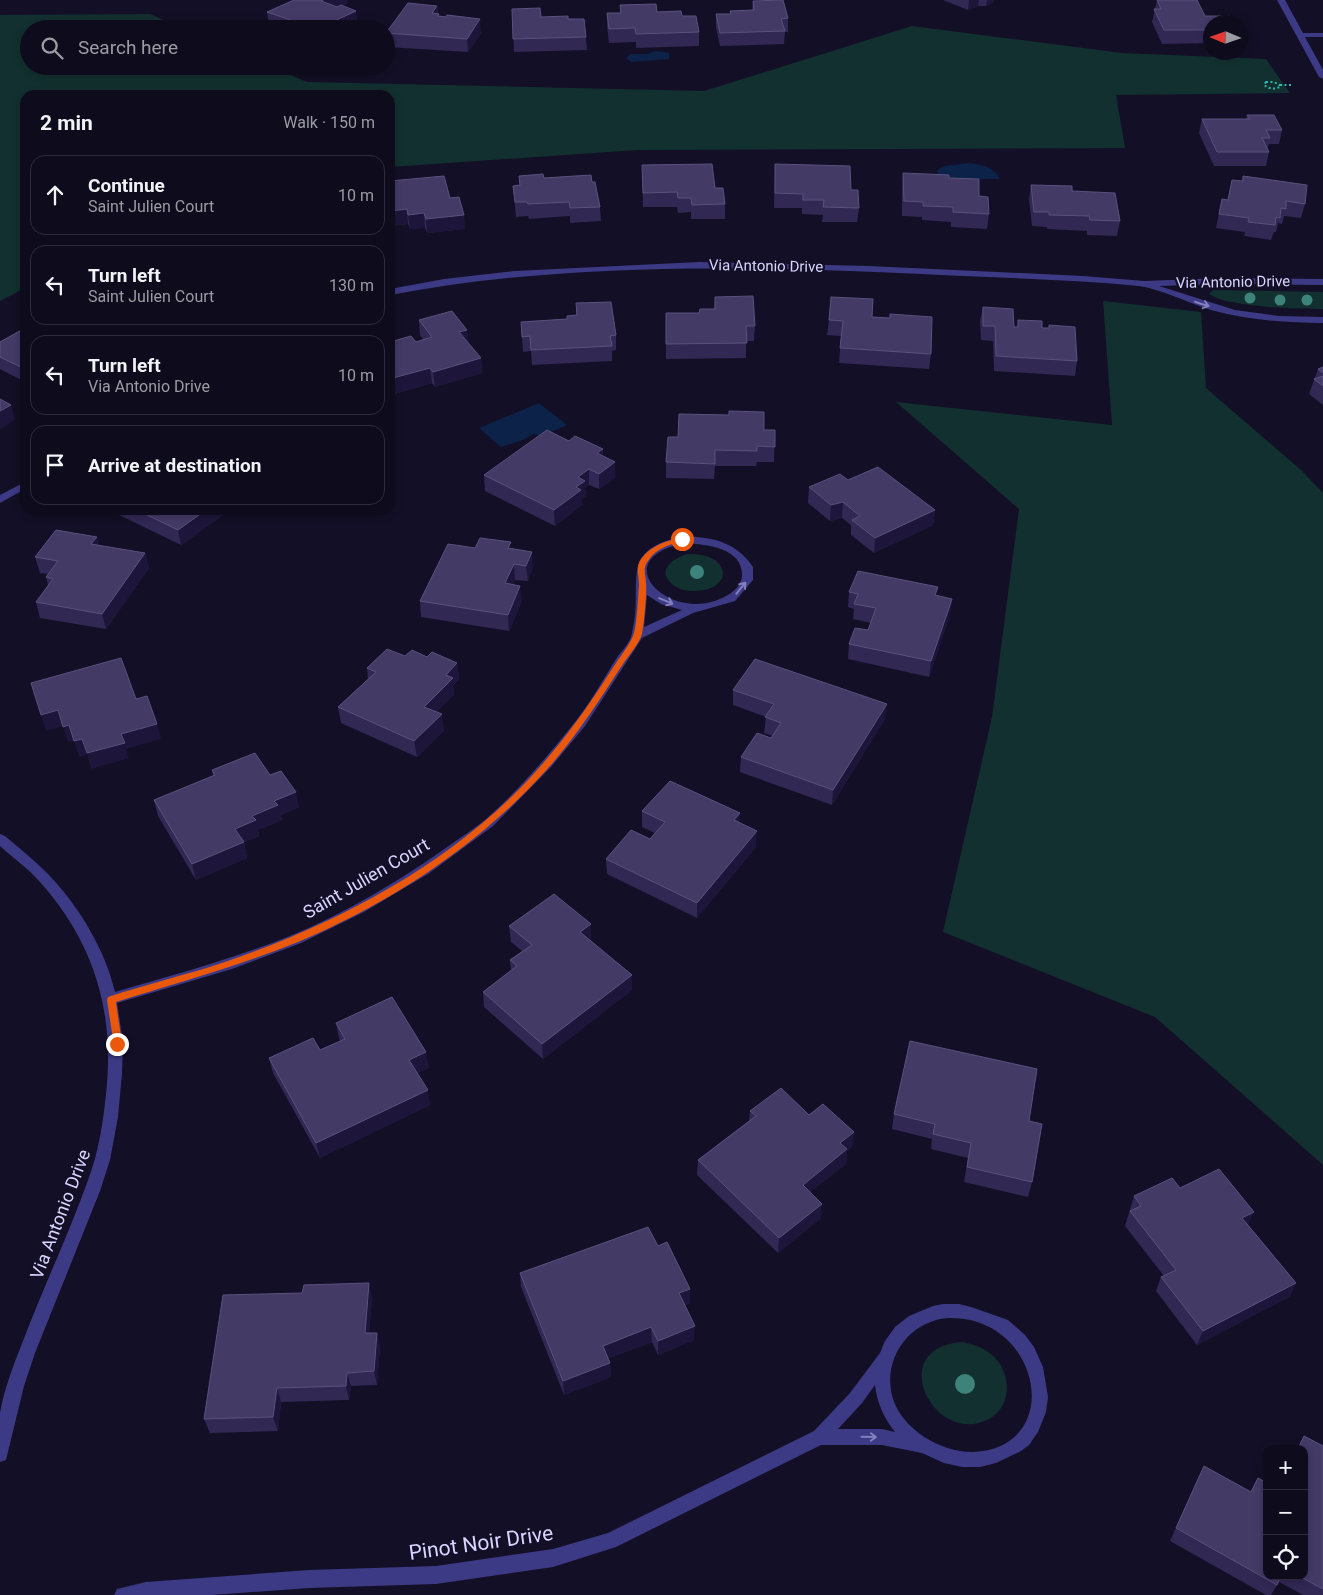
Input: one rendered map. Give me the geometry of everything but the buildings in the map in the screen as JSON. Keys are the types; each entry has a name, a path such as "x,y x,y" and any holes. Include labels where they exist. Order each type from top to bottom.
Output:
{"street":[{"path":"1280,0 1323,76"},
{"path":"1301,35 1323,35"},
{"name":"Via Antonio Drive","path":"395,291 444,282 515,274 699,265 782,265 879,269 1083,279 1144,284 1225,281 1323,282"},
{"name":"Via Antonio Drive","path":"1144,284 1236,313 1276,319 1323,320"},
{"path":"0,500 20,488"},
{"name":"Saint Julien Court","path":"111,1000 227,965 296,939 359,908 423,871 489,823 547,764 582,722 638,635 643,583 640,571 644,560 653,550 666,543 682,539 716,541 731,548 742,557 747,567 748,578 742,589 731,598 716,605 680,606 664,601 651,593 643,583"},
{"name":"Saint Julien Court","path":"638,635 698,607"},
{"name":"Via Antonio Drive","path":"0,839 44,878 70,913 98,960 111,1000 117,1044 115,1085 108,1138 93,1189 22,1362 0,1454"},
{"name":"Pinot Noir Drive","path":"124,1595 146,1591 309,1579 436,1575 553,1558 610,1541 682,1508 820,1437 856,1398 884,1359 894,1338 911,1322 934,1312 959,1311 984,1316 1008,1329 1026,1348 1038,1370 1041,1395 1036,1418 1023,1439 1002,1453 977,1460 950,1458 925,1447 882,1437 820,1437"},
{"name":"Pinot Noir Drive","path":"884,1359 882,1383 888,1407 903,1430 925,1447"}],"path":[{"path":"1280,85 1278,88 1271,89 1264,84 1272,82 1280,85 1293,85"}],"green space":[{"path":"150,14 164,20 20,20 20,75 291,75 307,82 704,91 912,26 1122,53 1203,56 1203,60 1266,59 1290,93 1116,95 1125,148 637,150 395,167 395,90 20,90 20,291 0,301 0,15"},
{"path":"1213,290 1323,292 1323,309 1247,305 1219,299 1209,294"},
{"path":"1103,301 1201,312 1206,388 1301,470 1323,493 1323,1165 1155,1017 943,932 992,717 1019,509 896,402 1112,425"},
{"path":"687,554 702,555 713,559 720,565 723,572 721,579 716,585 706,590 692,591 673,585 667,578 666,569 677,558"},
{"path":"962,1342 982,1348 996,1359 1002,1367 1007,1386 1003,1404 997,1412 989,1419 969,1424 951,1420 936,1409 926,1394 922,1377 925,1361 938,1348"}],"water":[{"path":"655,51 669,53 669,59 631,62 626,58 630,54 647,54"},
{"path":"970,163 988,167 1000,179 955,179 938,175 937,170 944,166"},
{"path":"539,403 567,425 542,436 533,434 501,447 479,428"}],"route":[{"path":"117,1044 111,1000 227,965 296,939 359,908 423,871 489,823 547,764 582,722 638,635 643,583 640,571 644,560 653,550 666,543 682,539"}]}
